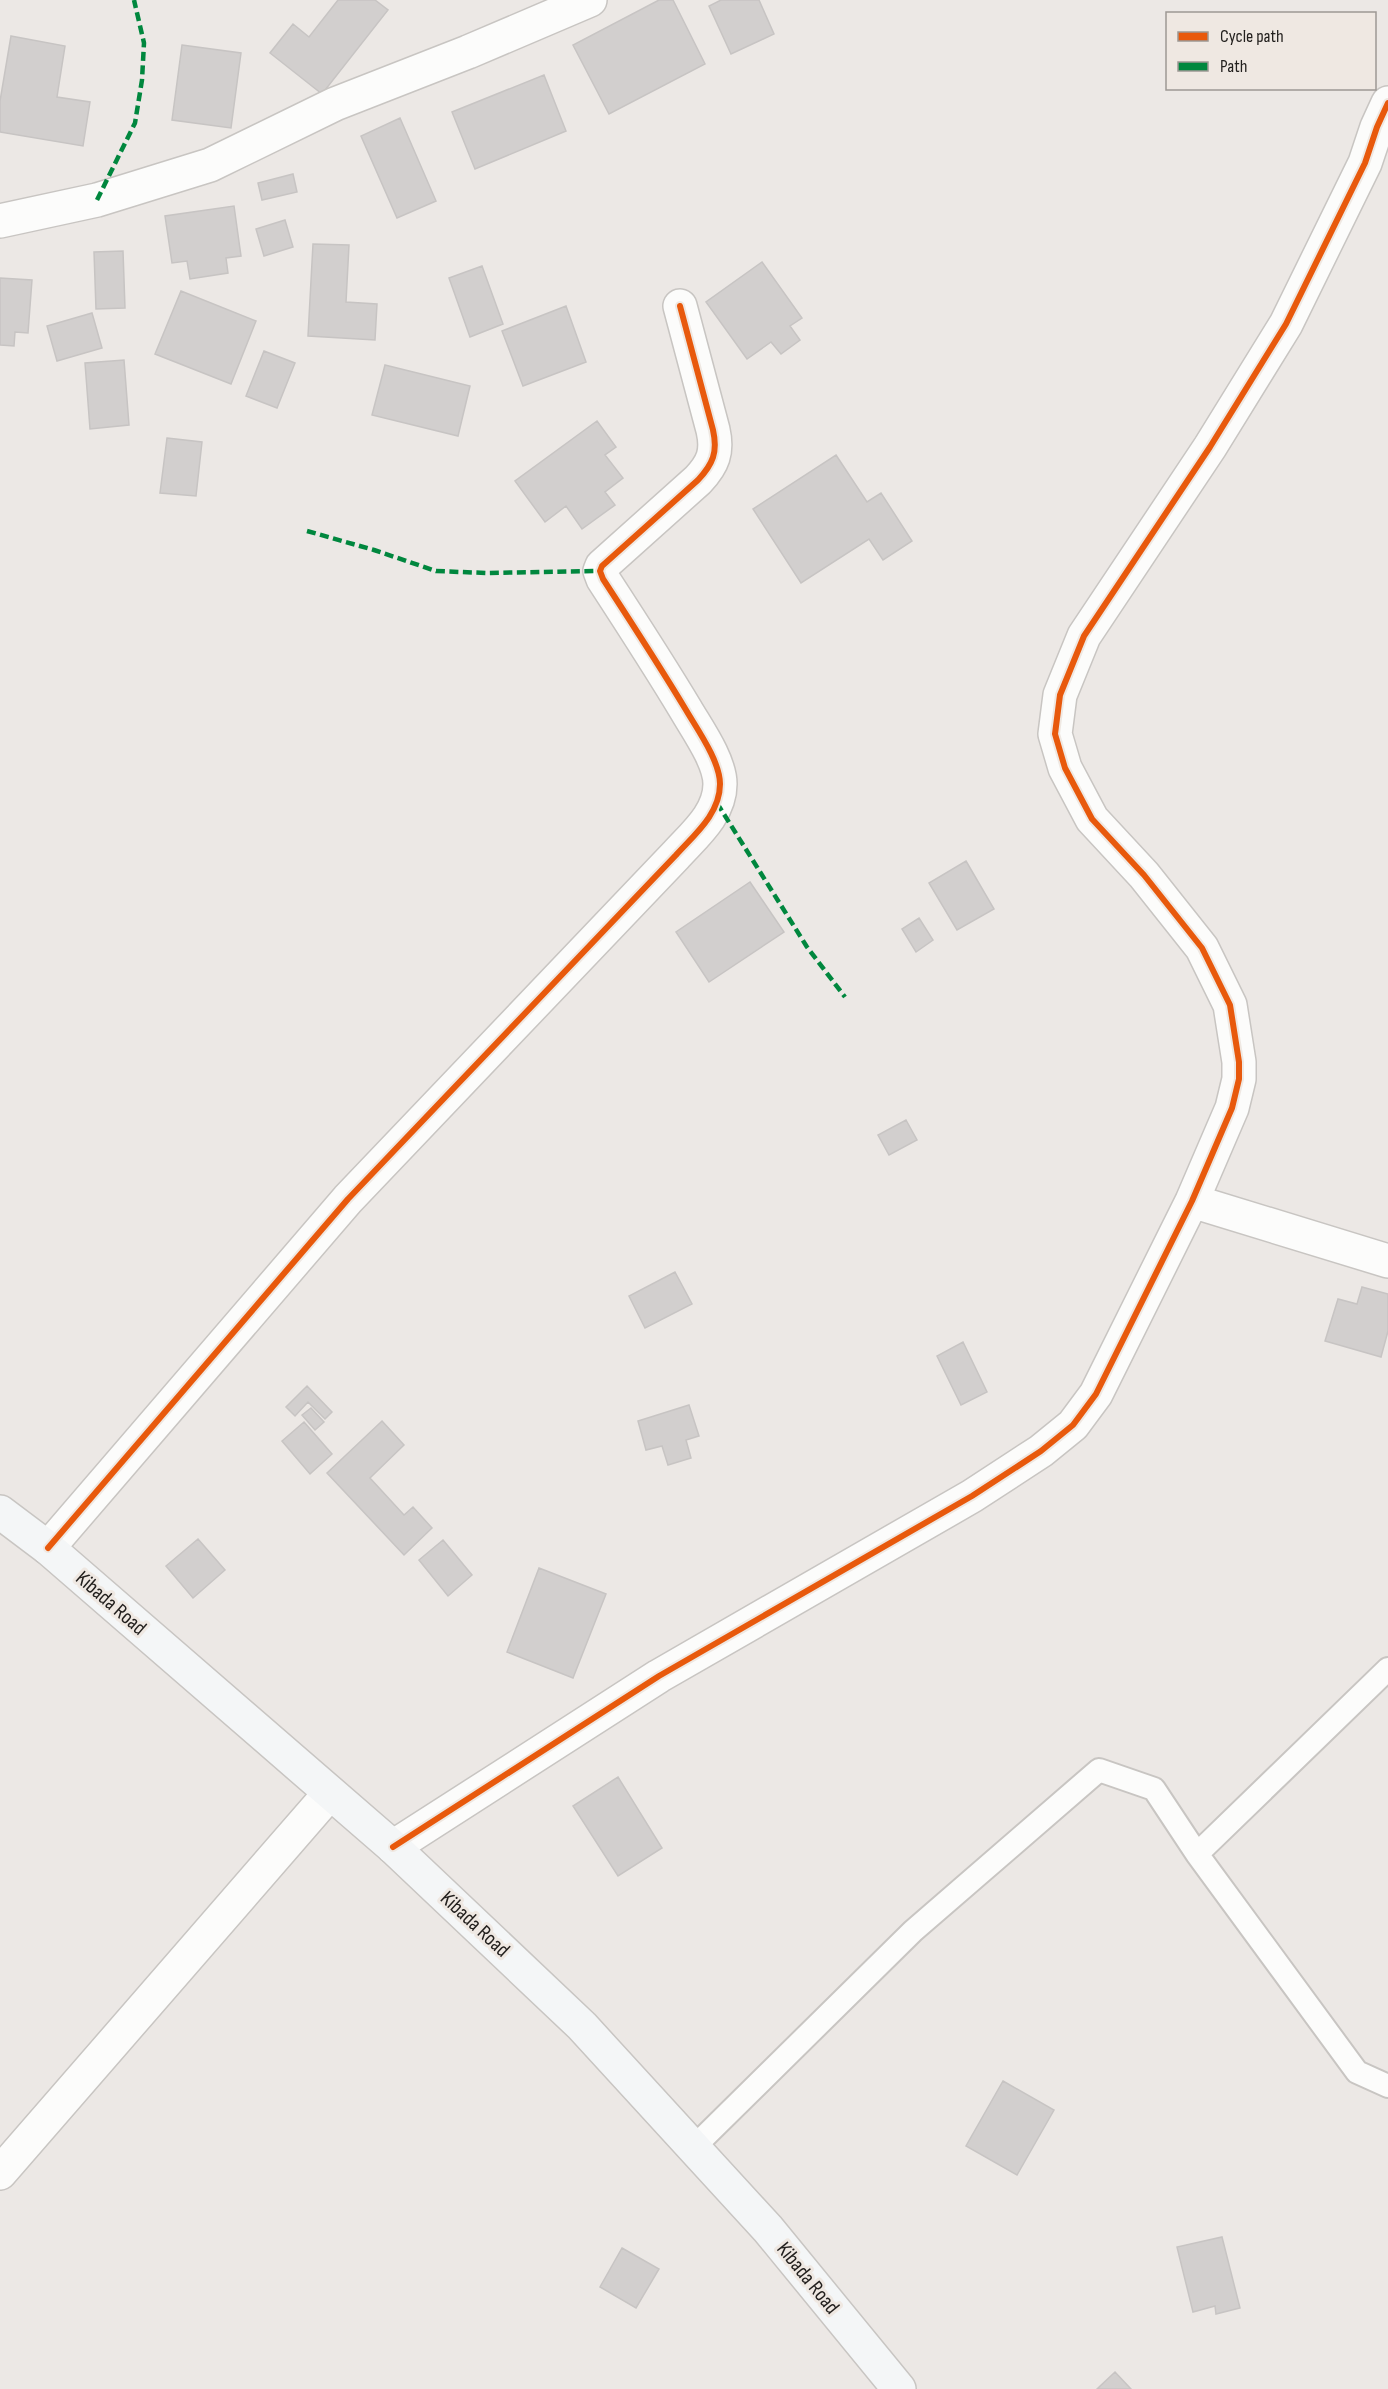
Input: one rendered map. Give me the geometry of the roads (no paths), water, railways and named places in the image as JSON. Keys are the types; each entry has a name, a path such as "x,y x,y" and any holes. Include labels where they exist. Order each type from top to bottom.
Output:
{"main road":[{"name":"Kibada Road","path":"0,1512 48,1548 393,1847 582,2026 768,2229 899,2389"}],"street":[{"path":"0,221 97,200 210,165 335,104 468,52 590,0"},
{"path":"393,1847 659,1676 972,1496 1041,1451 1073,1425 1096,1394 1192,1201 1232,1107 1239,1079 1230,1005 1202,948 1144,875 1092,819 1065,768 1055,734 1060,695 1084,636 1210,447 1286,324 1365,163 1388,103"},
{"path":"48,1548 348,1199 668,864 712,814 720,785 719,772 699,732 600,571 602,566 710,468 714,457 715,437 680,306"},
{"path":"1192,1201 1388,1261"},
{"path":"0,2173 330,1793"}],"lane":[{"path":"1197,1854 1388,1669"},
{"path":"694,2147 913,1932 1099,1770 1154,1790 1197,1854 1357,2072 1388,2086"}]}
